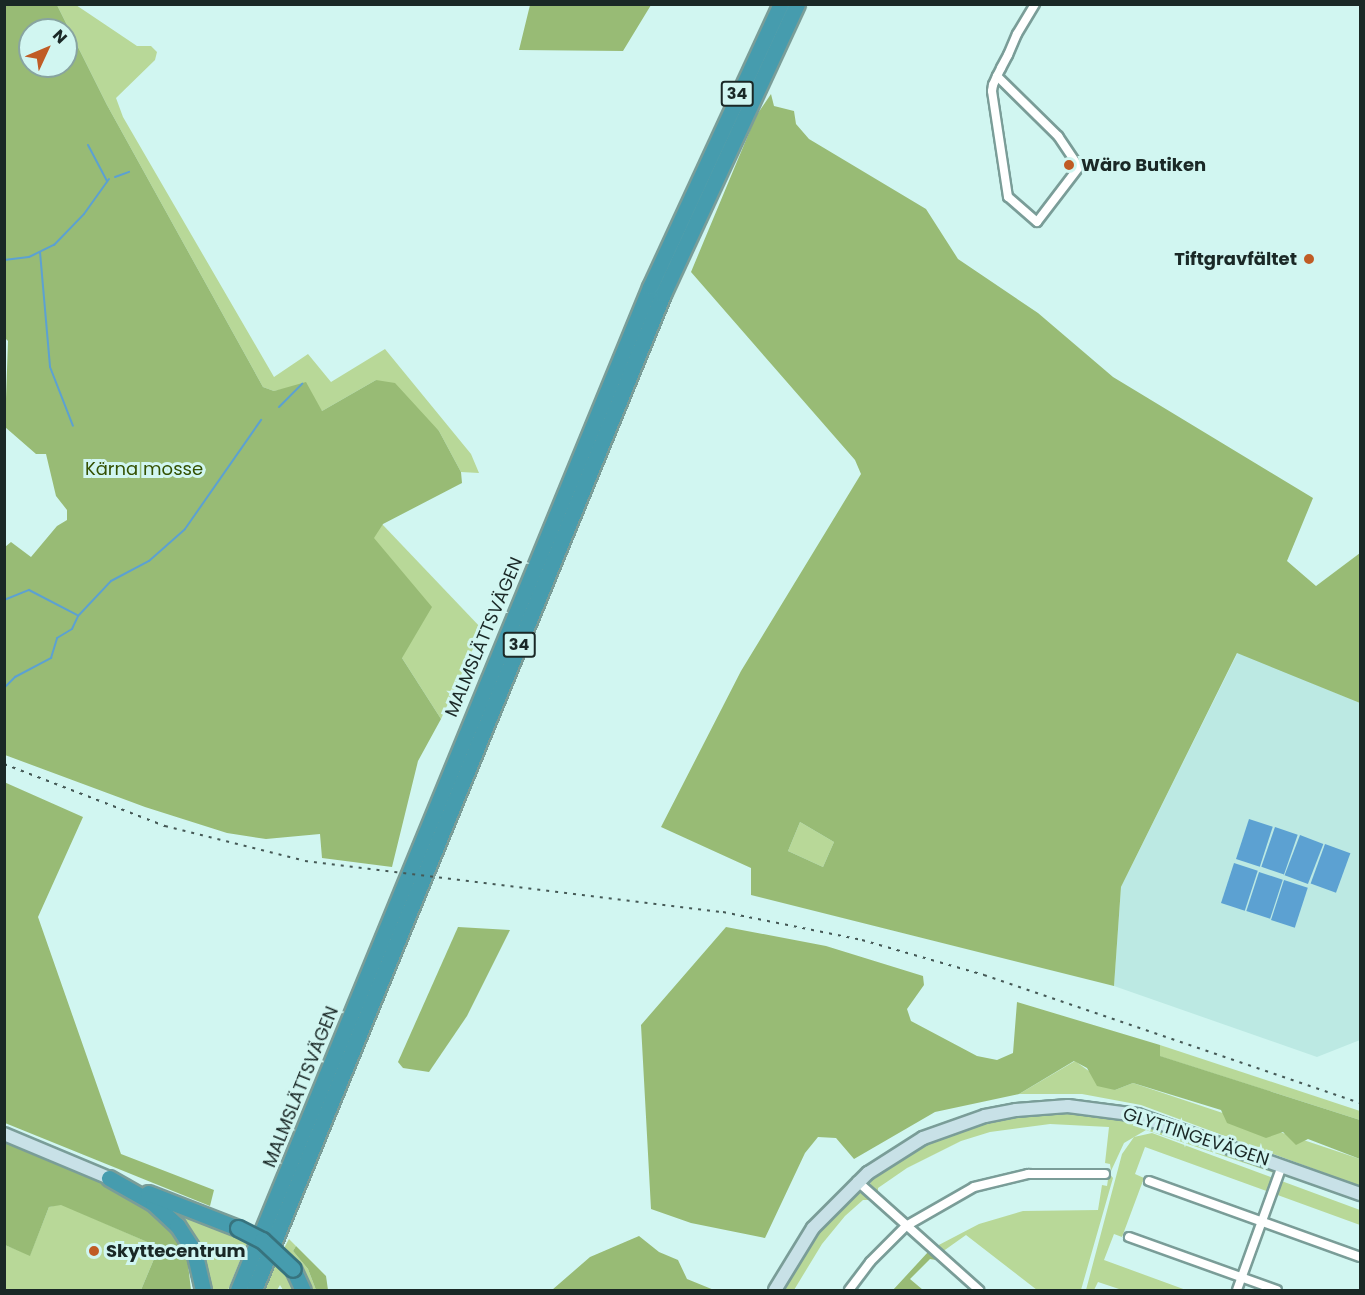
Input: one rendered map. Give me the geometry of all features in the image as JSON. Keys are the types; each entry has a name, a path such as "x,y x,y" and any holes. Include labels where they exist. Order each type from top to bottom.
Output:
{"highway":[{"name":"MALMSLÄTTSVÄGEN","path":"238,1290 647,296 695,184 781,4"},
{"name":"MALMSLÄTTSVÄGEN","path":"254,1290 663,294 797,4"},
{"path":"109,1178 238,1228 262,1240 293,1269 303,1290"},
{"path":"109,1178 153,1203 177,1225 194,1251 203,1290"}],"street":[{"path":"997,76 1058,136 1079,167 1038,222 1008,197 1003,180 992,91 997,76 1035,4"},
{"name":"GLYTTINGEVÄGEN","path":"775,1290 813,1228 857,1181 904,1149 943,1130 985,1116 1047,1106 1090,1107 1137,1115 1360,1194"},
{"path":"4,1134 109,1178"},
{"path":"1237,1290 1282,1166"},
{"path":"849,1290 870,1262 906,1226 951,1197 1005,1178 1050,1172 1105,1174"},
{"path":"857,1181 979,1290"},
{"path":"1149,1181 1360,1257"},
{"path":"1129,1237 1276,1290"}],"shaded area":[{"path":"1238,652 1360,703 1360,1040 1317,1057 1114,986 1121,887"}],"green space":[{"name":"Kärna mosse","path":"5,4 57,5 64,18 18,18 18,78 78,78 78,47 107,105 263,387 274,391 306,382 322,411 376,380 395,383 439,431 461,472 462,483 383,524 374,538 432,607 402,658 441,719 418,761 392,867 322,858 320,834 266,839 227,833 145,807 5,755 5,547 11,542 31,557 57,526 67,520 67,510 56,496 46,454 36,454 5,427 8,341 4,337"},
{"path":"530,4 651,5 623,51 519,50"},
{"path":"57,5 76,5 137,46 151,46 157,52 155,60 116,98 123,117 274,377 308,354 331,382 385,349 471,454 479,473 461,472 439,431 376,380 322,411 284,389 274,391 263,387 107,105 78,47 78,18 64,18"},
{"path":"771,94 774,106 794,111 796,124 809,139 926,209 958,259 1038,313 1113,377 1313,498 1287,561 1316,586 1360,553 1360,703 1237,653 1121,887 1114,986 751,895 751,868 661,827 741,671 861,474 855,460 691,272 756,116","holes":["800,822 834,842 823,867 788,851"]},
{"path":"382,524 482,629 441,719 402,658 373,538"},
{"path":"4,782 83,817 38,917 121,1154 214,1190 210,1206 5,1123"},
{"path":"800,822 834,842 823,867 788,851"},
{"path":"458,927 510,930 467,1016 429,1072 403,1068 398,1062"},
{"path":"726,927 826,946 923,976 924,985 907,1009 911,1021 977,1056 997,1060 1013,1053 1017,1002 1160,1045 1160,1056 1360,1120 1360,1159 1308,1139 1296,1145 1283,1132 1266,1138 1227,1123 1221,1110 1133,1083 1115,1090 1097,1086 1087,1068 1074,1061 1019,1094 935,1112 854,1159 836,1138 818,1137 805,1153 765,1238 691,1223 651,1209 641,1025"},
{"path":"1160,1045 1360,1111 1360,1120 1159,1056"},
{"path":"1075,1061 1115,1090 1133,1083 1360,1159 1360,1186 1141,1105 1082,1094 1019,1094"},
{"path":"1065,1112 1127,1117 1274,1169 1274,1173 1146,1130 1124,1143 1111,1171 1110,1164 1105,1163 1109,1127 1050,1124 990,1132 961,1141 907,1168 878,1188 878,1193 870,1184 874,1176 901,1161 913,1149 947,1133 1002,1117"},
{"path":"1152,1133 1360,1210 1360,1225 1145,1147 1135,1174 1144,1178 1122,1237 1114,1234 1104,1260 1186,1290 1122,1290 1098,1282 1094,1290 1086,1290 1122,1154 1134,1137"},
{"path":"4,1141 124,1192 165,1223 186,1247 191,1290 141,1290 159,1247 61,1205 49,1207 30,1256 5,1245"},
{"path":"1109,1173 1113,1178 1081,1290 1037,1290 966,1235 942,1252 933,1248 979,1224 1023,1211 1098,1210 1102,1185 1107,1186"},
{"path":"858,1190 870,1200 863,1200 845,1216 822,1244 794,1290 781,1290 814,1236"},
{"path":"164,1203 248,1241 228,1290 209,1290 206,1263 198,1243"},
{"name":"Skyttecentrum","path":"61,1204 159,1247 141,1290 5,1290 5,1245 30,1255 49,1207"},
{"path":"639,1236 659,1252 678,1260 687,1279 714,1290 552,1290 590,1257"},
{"path":"289,1239 296,1246 293,1251 308,1269 316,1290 309,1290 283,1250"},
{"path":"296,1246 326,1276 328,1290 316,1290 308,1269 293,1251"},
{"path":"928,1252 936,1260 930,1259 910,1279 923,1290 893,1290"},
{"path":"276,1258 287,1269 298,1290 283,1290 280,1285 277,1290 262,1290"}],"water":[{"path":"1249,819 1273,827 1260,867 1236,859"},
{"path":"1275,827 1298,835 1284,875 1261,867"},
{"path":"1300,835 1323,844 1308,884 1285,875"},
{"path":"1325,844 1350,853 1336,893 1311,883"},
{"path":"1234,863 1258,871 1245,911 1221,903"},
{"path":"1259,872 1283,880 1270,919 1246,911"},
{"path":"1284,880 1308,888 1295,928 1271,920"}],"waterway":[{"path":"88,145 107,181"},
{"path":"115,177 129,172"},
{"path":"4,260 29,257 54,245 84,214 109,179"},
{"path":"40,252 50,367 73,426"},
{"path":"279,407 302,384"},
{"path":"4,688 15,677 51,658 57,638 72,629 78,616 111,581 149,561 185,529 261,420"},
{"path":"4,600 29,590 77,615"}],"railway":[{"path":"4,764 165,826 305,861 723,912 862,940 984,975 1360,1103"}],"place":[{"name":"Wäro Butiken","path":"1069,165"},
{"name":"Tiftgravfältet","path":"1309,259"},
{"name":"Skyttecentrum","path":"94,1251"}]}
